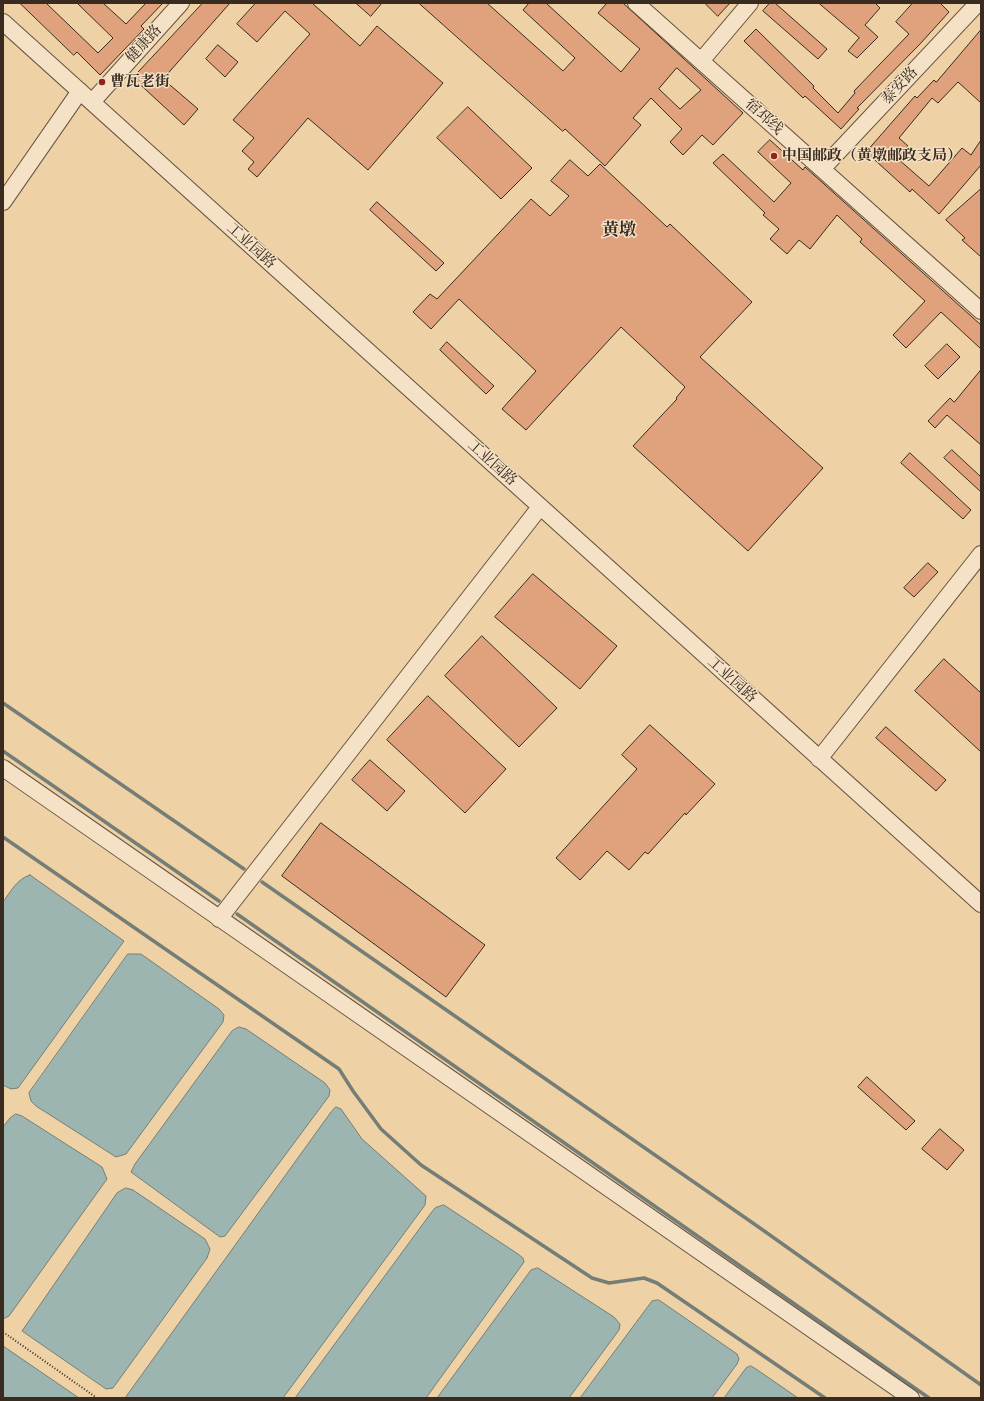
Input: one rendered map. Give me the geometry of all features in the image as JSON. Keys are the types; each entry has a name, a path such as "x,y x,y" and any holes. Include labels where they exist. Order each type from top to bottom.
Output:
{"street":[{"name":"健康路","path":"92,102 180,3"},
{"name":"宿邳线","path":"636,3 981,311"},
{"path":"701,61 750,3"},
{"name":"泰安路","path":"822,169 978,3"},
{"name":"工业园路","path":"3,22 981,904"},
{"path":"3,202 80,91"},
{"path":"219,919 540,507"},
{"path":"819,759 981,554"},
{"path":"3,768 911,1398"}],"path":[{"path":"3,1332 97,1398"}],"water":[{"path":"30,875 124,941 18,1088 11,1089 3,1085 3,902 21,879"},
{"path":"128,954 141,954 219,1009 224,1015 223,1022 126,1154 116,1157 36,1106 31,1101 29,1093"},
{"path":"239,1027 246,1029 325,1083 330,1090 329,1096 225,1236 220,1237 131,1172 135,1164 232,1031"},
{"path":"336,1107 341,1109 362,1139 426,1196 425,1205 283,1398 125,1398 331,1112"},
{"path":"16,1114 22,1116 102,1167 107,1179 9,1316 3,1319 3,1127 10,1118"},
{"path":"126,1188 133,1190 205,1239 210,1249 207,1258 113,1388 106,1389 22,1331 117,1193"},
{"path":"444,1205 518,1254 523,1258 524,1262 426,1398 295,1398 431,1213 435,1208"},
{"path":"538,1268 614,1317 620,1324 619,1330 569,1398 437,1398 531,1270"},
{"path":"659,1300 737,1354 739,1359 737,1364 712,1398 580,1398 652,1301"},
{"path":"3,1346 79,1398 3,1398"},
{"path":"751,1366 798,1398 724,1398 746,1368"}],"building":[{"path":"20,3 46,3 98,53 113,38 77,3 103,3 126,24 146,3 163,3 141,26 144,29 100,75 77,52 74,55"},
{"path":"203,3 230,3 163,79 198,109 184,125 133,78"},
{"path":"256,3 312,3 360,46 377,26 443,83 368,170 308,118 257,177 248,169 254,162 242,151 254,138 233,120 310,34 285,11 257,42 237,24"},
{"path":"356,3 382,3 371,16"},
{"path":"419,3 487,3 563,71 575,58 523,10 529,3 546,3 621,72 640,49 598,13 607,3 623,3 743,113 713,145 702,135 683,155 670,142 682,129 651,98 633,118 641,125 605,166 565,129 563,131","holes":["677,68 701,90 680,109 659,89"]},
{"path":"705,3 730,3 718,16"},
{"path":"770,3 775,3 827,49 818,59 763,11"},
{"path":"819,3 875,3 880,8 865,25 878,37 857,58 848,51 859,38"},
{"path":"913,3 940,3 949,12 920,44 857,108 859,109 841,129 805,96 803,98 744,41 756,29 814,86 813,88 838,113 855,93 854,91 909,34 896,22"},
{"path":"981,30 981,103 958,82 938,103 932,98 899,138 908,146 897,158 929,186 962,148 971,155 981,140 981,165 939,214 912,189 910,192 866,152 915,96 917,98 934,80 936,82"},
{"path":"218,45 238,62 225,77 206,59"},
{"path":"468,107 532,168 501,199 437,138"},
{"path":"770,140 803,170 805,167 981,325 981,349 941,312 906,348 893,335 925,301 860,242 862,239 837,215 810,249 799,240 787,254 770,239 779,229 763,215 765,213 713,163 723,154 774,202 791,183 758,152"},
{"path":"570,160 588,176 600,164 667,227 670,224 752,302 700,357 823,468 748,551 633,446 677,399 676,398 685,387 621,327 526,430 502,409 536,371 459,299 431,329 413,312 430,294 437,299 531,199 550,216 569,196 551,181"},
{"path":"981,189 981,257 962,240 965,238 946,220"},
{"path":"377,202 444,263 436,271 370,210"},
{"path":"447,342 494,386 486,394 440,350"},
{"path":"947,344 960,357 938,379 925,366"},
{"path":"981,370 981,445 947,415 935,428 928,421 950,398 954,402"},
{"path":"952,450 981,477 981,492 944,458"},
{"path":"910,453 971,510 963,519 901,463"},
{"path":"928,563 938,572 914,597 904,588"},
{"path":"533,574 617,646 580,689 495,617"},
{"path":"482,636 557,708 519,747 445,676"},
{"path":"944,659 981,693 981,752 915,691"},
{"path":"428,696 506,769 465,813 387,740"},
{"path":"650,725 715,784 686,815 685,813 648,854 645,852 629,870 607,851 580,880 556,858 637,769 622,755"},
{"path":"886,727 946,780 936,791 876,738"},
{"path":"370,760 405,791 387,811 352,780"},
{"path":"321,823 485,945 446,997 282,876"},
{"path":"867,1077 915,1121 906,1130 858,1087"},
{"path":"940,1129 964,1150 947,1170 922,1149"}],"waterway":[{"path":"3,703 244,869"},
{"path":"3,751 219,901"},
{"path":"3,837 339,1069 381,1129 421,1165 592,1278 609,1283 644,1278 657,1283 825,1398"},
{"path":"262,882 760,1228 981,1385"},
{"path":"237,914 929,1398"}],"place":[{"name":"曹瓦老街","path":"102,82"},
{"name":"中国邮政（黄墩邮政支局）","path":"774,156"}],"district":[{"name":"黄墩","path":"619,230"}]}
